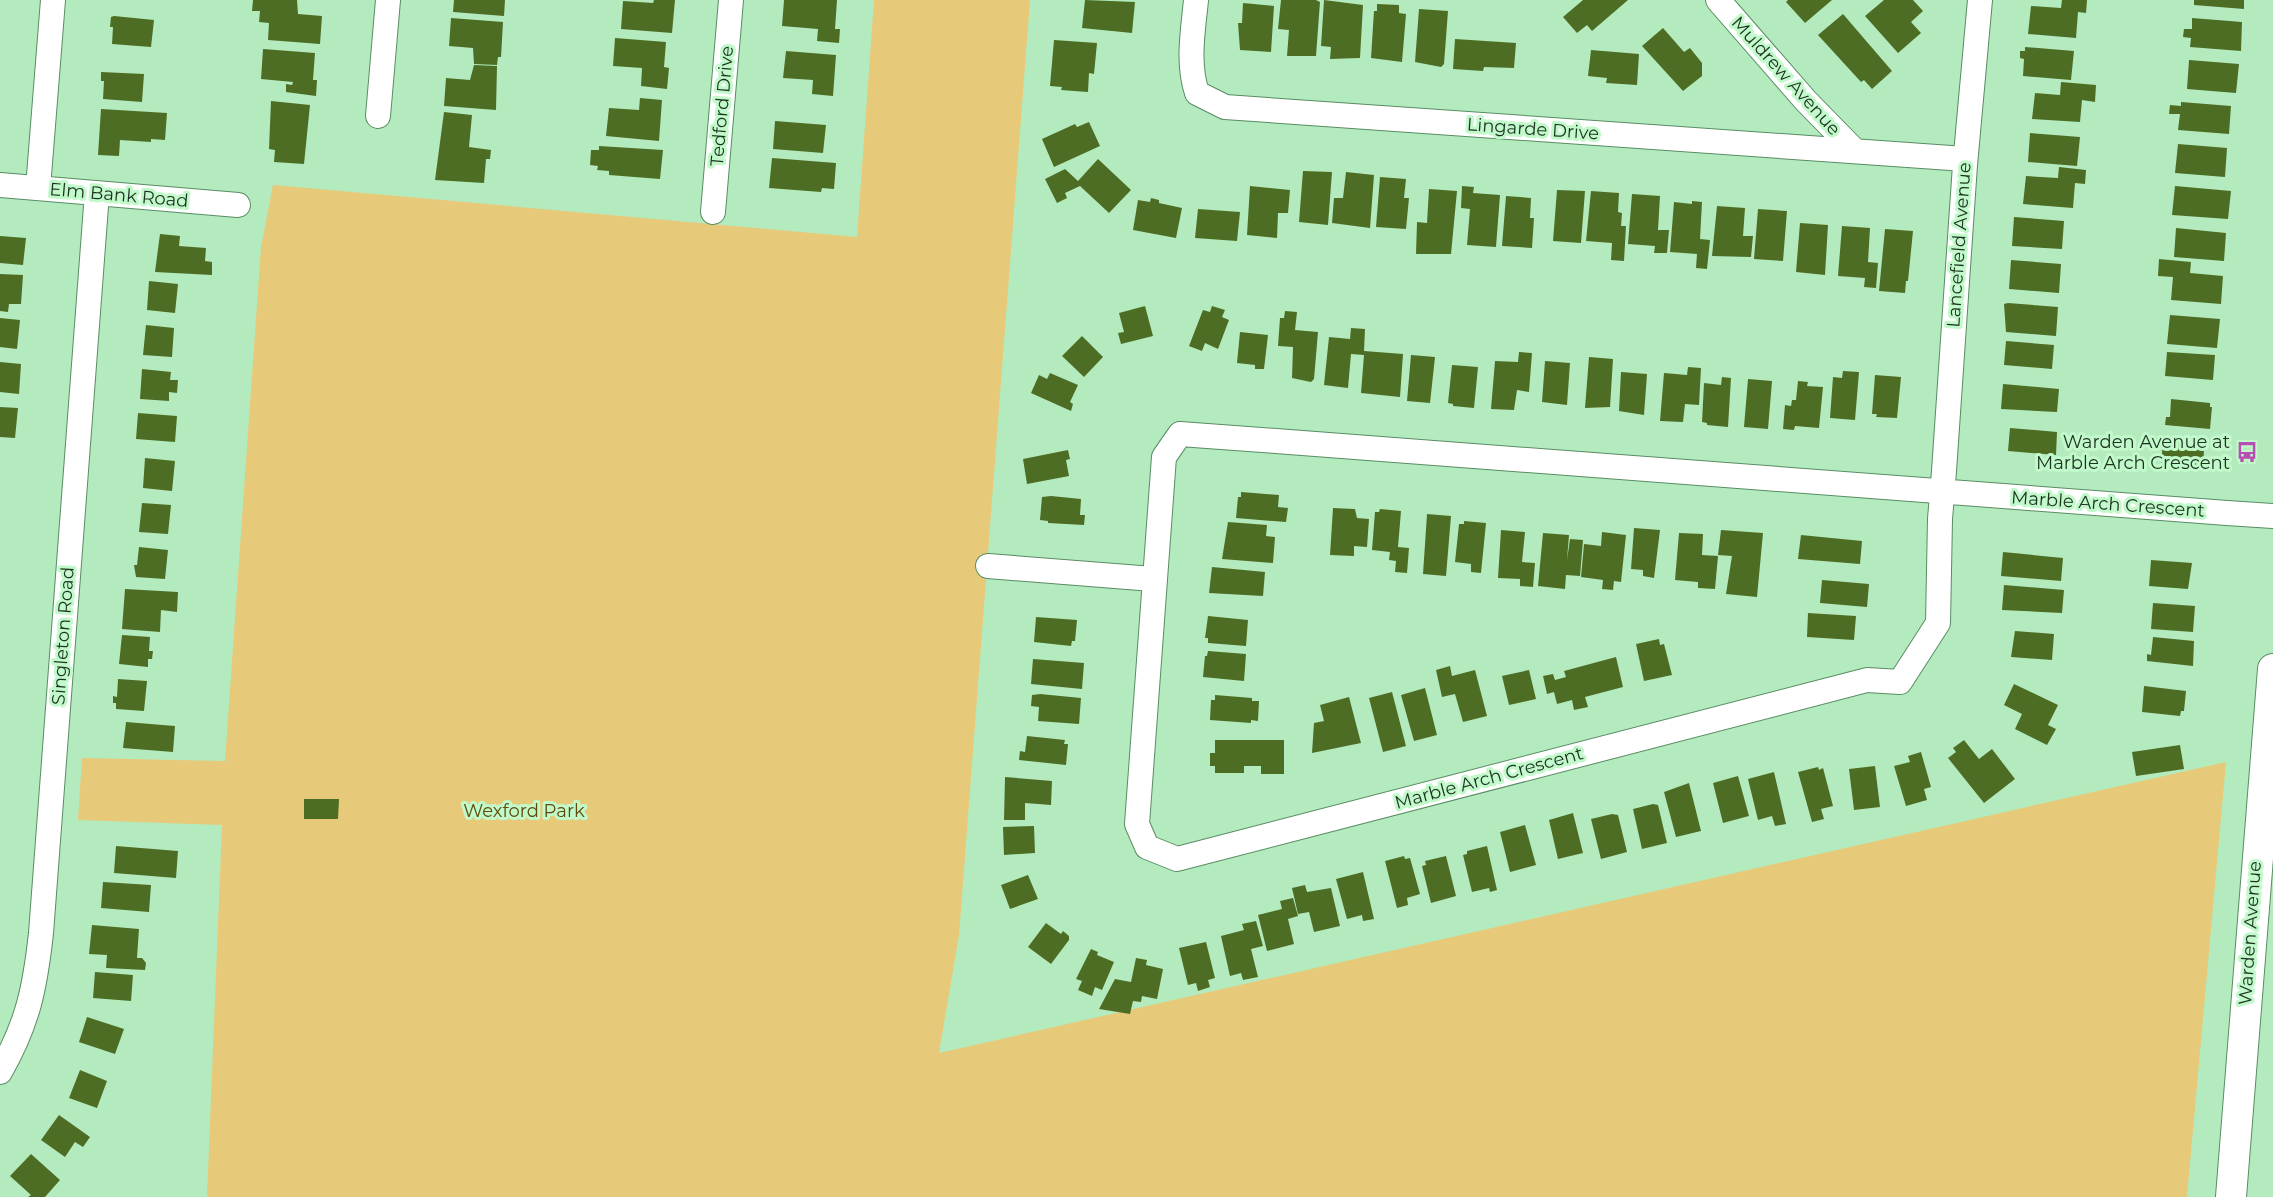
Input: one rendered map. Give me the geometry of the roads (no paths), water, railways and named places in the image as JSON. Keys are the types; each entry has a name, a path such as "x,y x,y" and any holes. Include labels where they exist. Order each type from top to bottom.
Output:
{"main road":[{"name":"Warden Avenue","path":"2231,1197 2273,669"}],"street":[{"path":"38,188 53,0"},
{"path":"378,116 388,0"},
{"name":"Tedford Drive","path":"713,212 731,0"},
{"name":"Lingarde Drive","path":"1196,0 1191,52 1192,79 1197,93 1225,107 1965,159"},
{"name":"Muldrew Avenue","path":"1718,0 1806,101 1855,151"},
{"name":"Lancefield Avenue","path":"1943,491 1965,159 1980,0"},
{"name":"Elm Bank Road","path":"0,185 238,205"},
{"name":"Singleton Road","path":"0,1072 15,1046 34,990 40,944 97,193"},
{"name":"Marble Arch Crescent","path":"1943,491 1938,623 1900,682 1867,680 1177,859 1147,847 1137,824 1153,579 1164,457 1180,434 1943,491 2273,516"},
{"path":"988,566 1153,579"}],"place":[{"name":"Warden Avenue at Marble Arch Crescent","path":"2247,452"}],"park label":[{"name":"Wexford Park","path":"524,811"}]}
